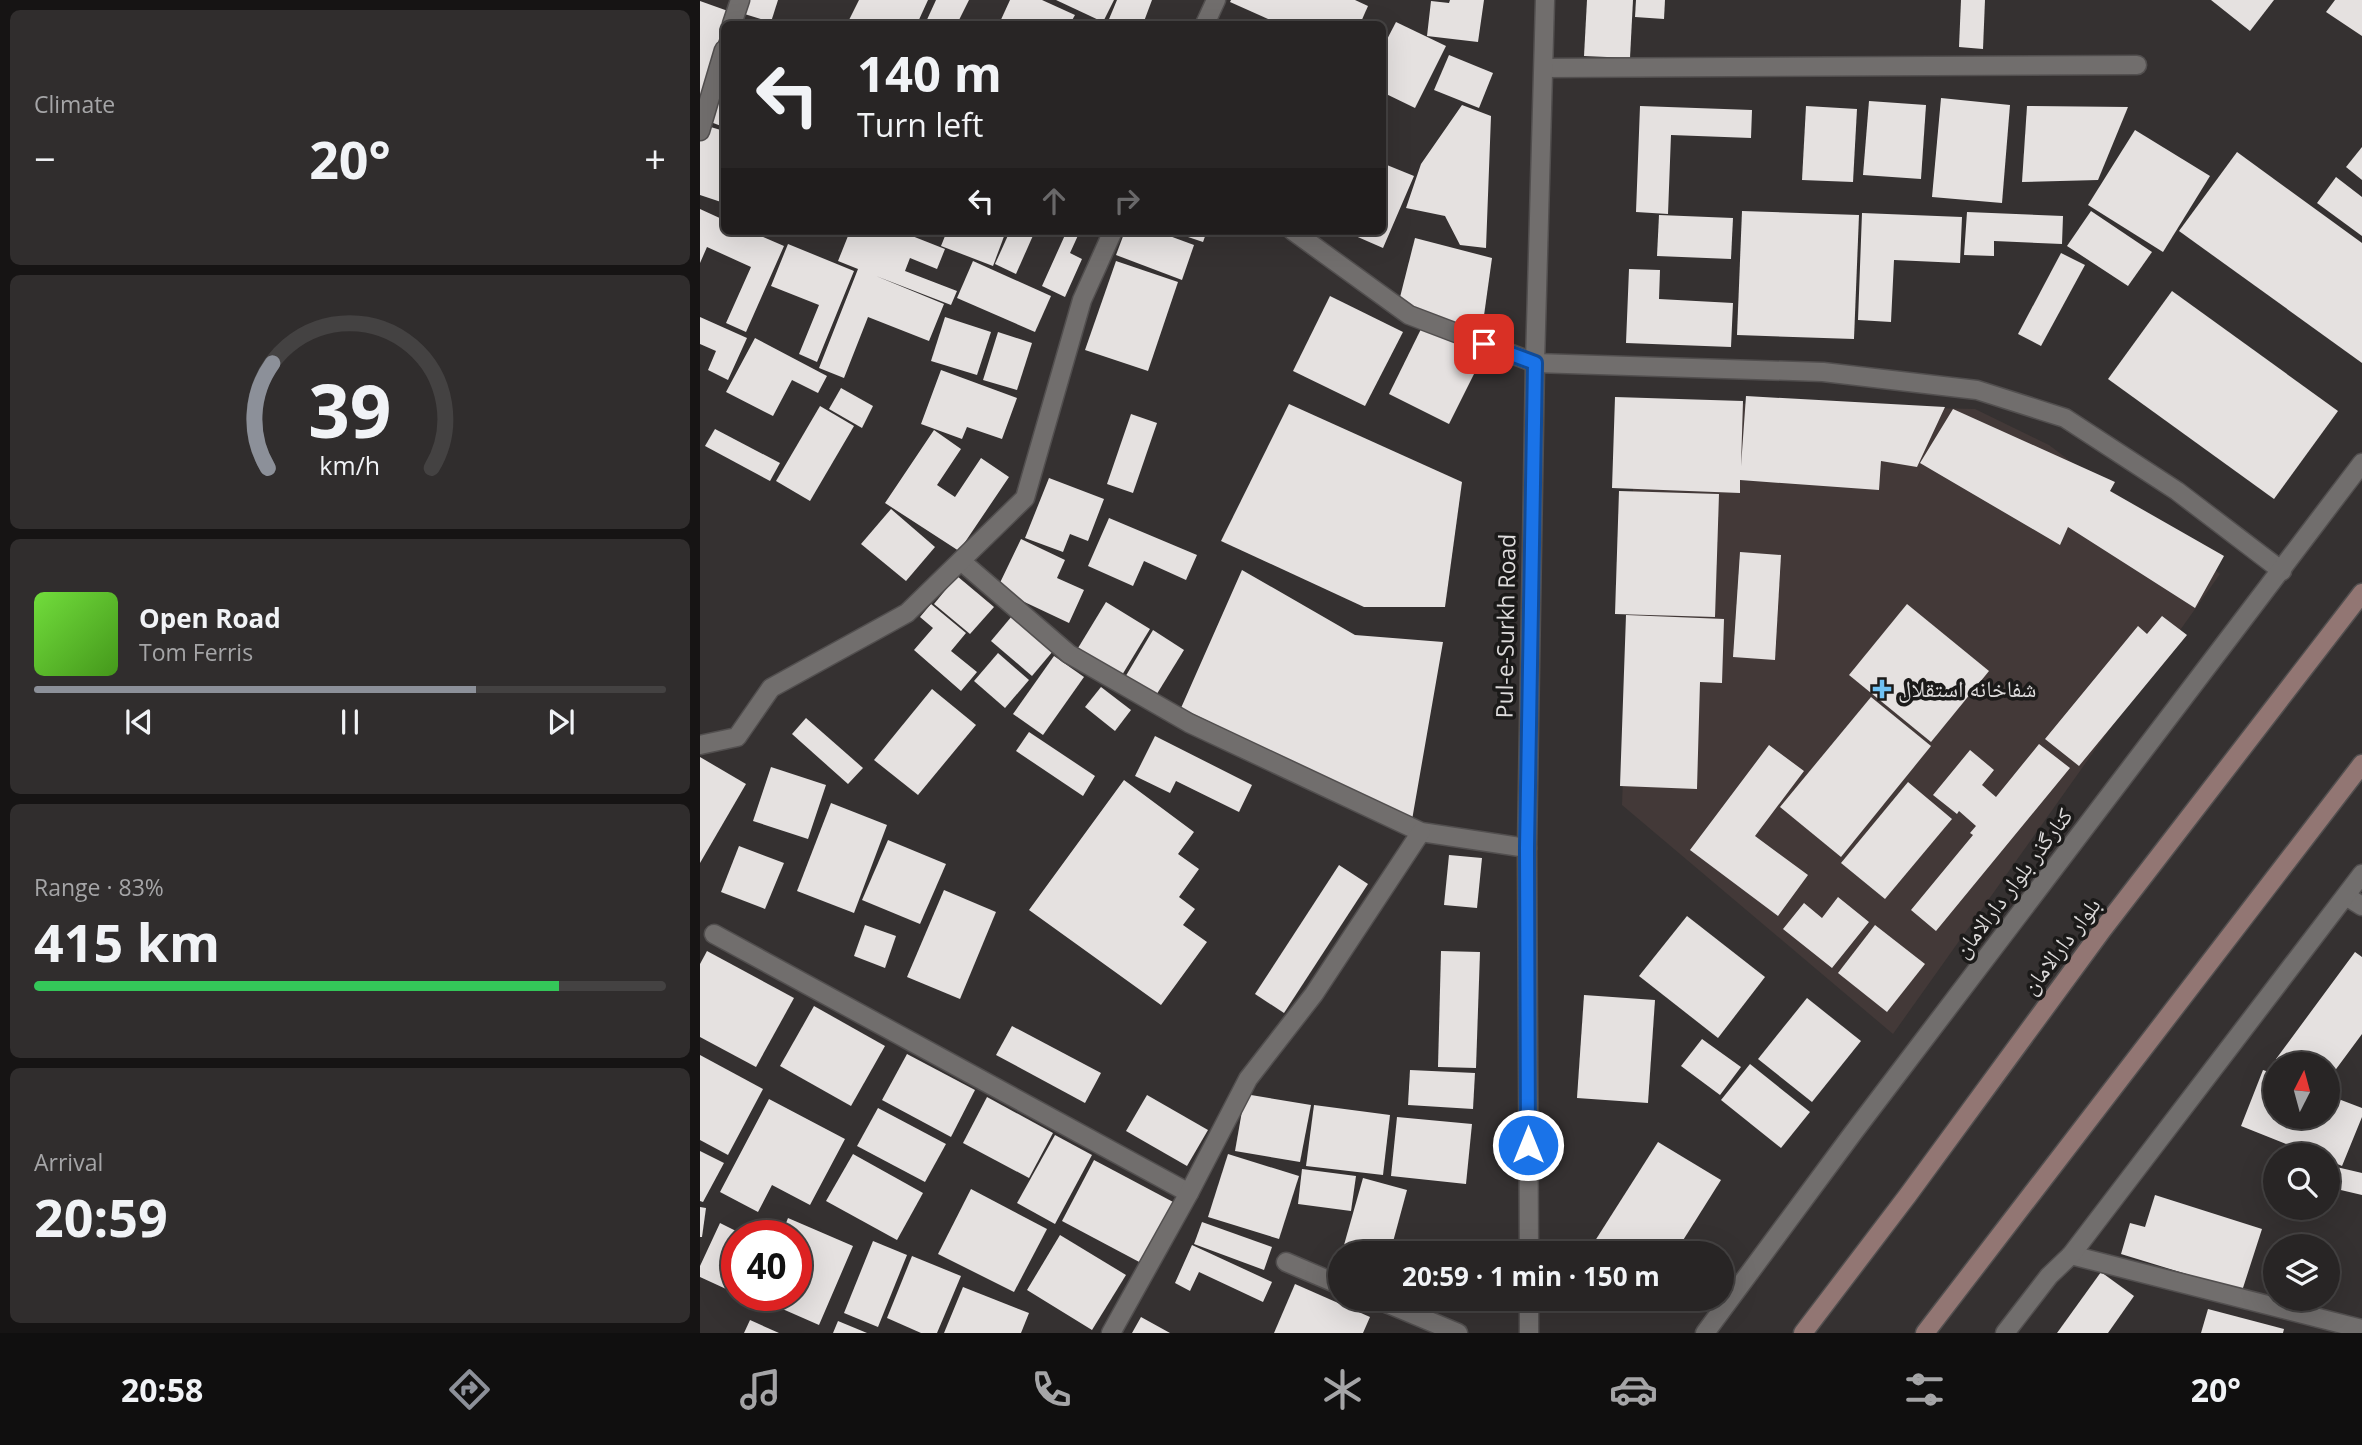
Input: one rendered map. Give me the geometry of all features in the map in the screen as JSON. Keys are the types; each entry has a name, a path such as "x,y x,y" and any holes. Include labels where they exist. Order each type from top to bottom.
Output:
{"main road":[{"name":"بلوار دارالامان","path":"1803,1333 2103,929 2362,593"},
{"path":"1925,1333 2362,764"}],"street":[{"path":"733,21 740,0"},
{"path":"1206,21 1216,0"},
{"name":"Pul-e-Surkh Road","path":"1529,1241 1527,848 1535,363 1545,0"},
{"path":"700,131 721,60"},
{"path":"1544,68 2137,65"},
{"path":"700,745 737,737 771,688 907,613 1026,498 1082,300 1111,235"},
{"path":"1299,235 1409,315 1535,363 1824,372 1977,390 2065,418 2176,491 2282,571"},
{"name":"کنارگذر بلوار دارالامان","path":"1705,1333 1853,1133 2362,464"},
{"path":"961,561 1069,654 1189,723 1421,832 1527,848"},
{"path":"1111,1333 1189,1193 1248,1079 1314,994 1421,832"},
{"path":"2005,1333 2049,1276 2071,1255 2362,874"},
{"path":"2346,896 2362,906"},
{"path":"714,934 1189,1193"},
{"path":"2071,1255 2362,1329"},
{"path":"1286,1262 1328,1280"},
{"path":"1405,1311 1458,1333"},
{"path":"1529,1311 1529,1333"}],"shaded area":[{"name":"شفاخانه استقلال","path":"1636,401 1975,409 2049,445 2220,574 1893,1034 1622,805"}],"building":[{"path":"741,0 778,0 771,21 738,12"},
{"path":"859,0 928,0 918,21 848,21"},
{"path":"936,0 969,0 958,21 926,21"},
{"path":"1010,0 1042,0 1075,15 1072,21 1000,21"},
{"path":"1056,0 1114,0 1104,21"},
{"path":"1117,0 1152,0 1144,21 1108,21"},
{"path":"1355,0 1368,6 1361,21 1272,21 1230,2"},
{"path":"1450,0 1484,0 1478,42 1427,36 1431,1 1449,3"},
{"path":"1587,0 1633,0 1630,58 1584,56"},
{"path":"1636,0 1665,0 1664,19 1635,17"},
{"path":"1961,0 1985,0 1983,49 1959,47"},
{"path":"2211,0 2274,0 2250,31"},
{"path":"2335,0 2362,0 2362,36 2326,12"},
{"path":"700,1 728,11 725,21 721,21 721,33 700,95"},
{"path":"1396,22 1446,46 1415,108 1386,94 1386,41"},
{"path":"1449,55 1493,73 1479,108 1434,90"},
{"path":"721,72 721,126 705,120"},
{"path":"1941,98 2010,105 2002,203 1932,197"},
{"path":"1869,101 1926,105 1921,179 1863,175"},
{"path":"1462,105 1491,116 1486,248 1460,245 1445,216 1406,208 1421,164"},
{"path":"1640,106 1752,110 1751,138 1671,135 1668,214 1636,212"},
{"path":"1806,106 1857,109 1853,182 1802,180"},
{"path":"2027,106 2128,107 2098,180 2022,182"},
{"path":"704,125 721,130 721,202 700,195 700,138"},
{"path":"2135,130 2210,176 2163,252 2088,205"},
{"path":"2362,147 2362,180 2346,167"},
{"path":"2237,152 2362,243 2362,363 2179,231"},
{"path":"1386,165 1414,176 1383,248 1353,235 1386,235"},
{"path":"2336,177 2362,197 2362,236 2317,203"},
{"path":"700,209 721,219 721,235 758,235 784,246 746,332 726,323 751,267 707,247 700,263"},
{"path":"1742,211 1859,215 1854,339 1737,335"},
{"path":"2091,211 2152,252 2128,286 2067,246"},
{"path":"1967,212 2063,216 2062,244 1994,241 1994,256 1964,255"},
{"path":"1862,213 1962,217 1960,263 1894,260 1891,322 1858,320"},
{"path":"1659,215 1733,218 1731,259 1657,256"},
{"path":"848,235 910,235 945,249 937,269 910,258 905,271 957,291 951,305 876,276 944,304 929,341 868,317 844,378 819,368 858,269 838,261"},
{"path":"945,235 1005,235 993,266 941,246"},
{"path":"1008,235 1033,235 1016,274 995,264"},
{"path":"1065,235 1078,235 1070,253 1082,259 1065,297 1042,286"},
{"path":"1124,235 1167,235 1194,245 1182,280 1116,255"},
{"path":"1182,235 1206,235 1203,242"},
{"path":"1415,238 1492,258 1481,337 1398,305"},
{"path":"788,244 854,271 817,362 799,354 819,305 771,286"},
{"path":"2061,253 2085,265 2041,346 2018,334"},
{"path":"973,261 1051,296 1035,332 957,298"},
{"path":"1116,261 1178,282 1148,371 1085,350"},
{"path":"1629,269 1660,270 1659,299 1733,303 1731,347 1626,343"},
{"path":"2172,291 2338,411 2274,499 2108,379"},
{"path":"1330,296 1403,332 1365,406 1293,371"},
{"path":"700,317 747,338 728,380 708,370 716,351 700,344"},
{"path":"945,317 991,332 977,375 931,361"},
{"path":"1423,325 1484,354 1449,424 1389,394"},
{"path":"998,332 1032,343 1017,390 983,380"},
{"path":"755,338 827,376 818,393 792,380 773,416 726,392"},
{"path":"941,370 1017,398 1002,439 967,427 962,439 921,424"},
{"path":"841,388 873,406 862,428 829,409"},
{"path":"1746,396 1945,407 1917,467 1881,461 1879,490 1740,480 1740,493 1612,488 1615,397 1743,401 1741,466"},
{"path":"1289,404 1462,482 1445,607 1364,607 1221,541"},
{"path":"820,406 854,426 810,501 776,481"},
{"path":"1953,409 2115,482 2110,491 2224,556 2195,608 2068,527 2060,545 1920,463"},
{"path":"1131,414 1157,423 1133,493 1107,484"},
{"path":"715,429 780,463 770,481 705,446"},
{"path":"934,430 961,449 937,485 955,497 981,458 1009,477 959,551 885,503"},
{"path":"1049,478 1104,499 1088,541 1070,534 1063,552 1025,538"},
{"path":"1619,491 1719,494 1715,617 1615,614"},
{"path":"891,509 935,547 906,581 861,544"},
{"path":"1109,518 1197,555 1186,580 1144,561 1133,586 1088,566"},
{"path":"1021,539 1065,560 1057,578 1084,590 1069,623 997,589"},
{"path":"1740,552 1781,555 1775,660 1733,657"},
{"path":"1242,570 1355,635 1443,642 1412,820 1181,708"},
{"path":"957,576 994,607 970,634 934,604"},
{"path":"1106,602 1150,629 1119,680 1075,653"},
{"path":"931,604 966,633 951,651 977,672 961,691 914,650 933,628 920,617"},
{"path":"1907,604 1989,671 1931,742 1849,675"},
{"path":"1626,615 1724,619 1722,683 1700,682 1697,789 1620,786"},
{"path":"1012,616 1053,651 1032,676 991,641"},
{"path":"2162,616 2187,635 2079,766 2045,739 2138,626 2147,634"},
{"path":"1153,630 1184,650 1155,697 1124,679"},
{"path":"998,653 1029,680 1005,708 974,681"},
{"path":"1054,656 1084,677 1043,735 1013,714"},
{"path":"1101,687 1131,710 1115,731 1085,707"},
{"path":"932,689 976,725 918,795 874,760"},
{"path":"1871,697 1931,746 1841,857 1780,807"},
{"path":"806,718 863,768 848,784 792,734"},
{"path":"1029,732 1095,776 1083,796 1016,751"},
{"path":"1155,736 1252,785 1239,812 1176,781 1170,793 1135,776"},
{"path":"2039,744 2070,768 1936,931 1911,910 1973,835 1970,833 1976,826 1959,811 1957,814 1933,795 1970,750 1994,770 1982,785 1996,797"},
{"path":"1769,745 1804,771 1755,836 1808,875 1778,916 1690,850"},
{"path":"700,757 746,784 700,863"},
{"path":"771,767 826,785 808,839 753,821"},
{"path":"1124,780 1194,832 1178,854 1199,869 1179,897 1195,909 1183,925 1207,942 1161,1005 1029,910"},
{"path":"1908,782 1952,819 1885,899 1841,863"},
{"path":"831,803 887,825 854,913 797,891"},
{"path":"888,840 946,864 920,924 862,900"},
{"path":"739,846 784,863 765,909 721,892"},
{"path":"1449,855 1482,858 1477,908 1444,905"},
{"path":"1339,865 1368,884 1284,1013 1255,994"},
{"path":"944,890 996,912 960,999 907,977"},
{"path":"1838,897 1869,922 1832,968 1783,929 1804,903 1822,918"},
{"path":"1687,916 1765,977 1718,1038 1639,976"},
{"path":"865,925 896,936 885,968 854,956"},
{"path":"1875,925 1925,964 1887,1012 1838,973"},
{"path":"707,951 794,998 756,1067 700,1037 700,964"},
{"path":"1441,951 1480,952 1476,1068 1438,1067"},
{"path":"2355,952 2362,957 2362,1034 2340,1064 2340,1052 2281,1052"},
{"path":"1584,995 1655,1000 1648,1103 1577,1098"},
{"path":"1807,998 1861,1041 1812,1102 1758,1059"},
{"path":"814,1006 885,1046 851,1106 780,1066"},
{"path":"1012,1026 1101,1073 1085,1103 996,1055"},
{"path":"1702,1039 1741,1067 1720,1095 1681,1066"},
{"path":"907,1054 975,1090 951,1137 882,1100"},
{"path":"700,1055 763,1089 728,1155 700,1140"},
{"path":"1750,1064 1810,1112 1781,1148 1721,1100"},
{"path":"1410,1070 1475,1073 1473,1109 1408,1105"},
{"path":"2263,1070 2263,1129 2340,1129 2340,1100 2362,1108 2362,1117 2342,1166 2340,1143 2284,1143 2241,1126"},
{"path":"1245,1094 1311,1105 1300,1162 1235,1151"},
{"path":"1147,1095 1208,1130 1187,1166 1126,1131"},
{"path":"987,1097 1053,1133 1029,1178 963,1143"},
{"path":"769,1099 845,1139 810,1205 772,1185 758,1212 720,1192"},
{"path":"1314,1105 1390,1115 1383,1175 1306,1166"},
{"path":"878,1108 946,1144 925,1182 857,1146"},
{"path":"1397,1117 1472,1124 1466,1184 1391,1176"},
{"path":"1055,1135 1092,1155 1055,1224 1017,1203"},
{"path":"1658,1142 1721,1180 1683,1241 1595,1241"},
{"path":"700,1151 724,1163 703,1202 700,1201"},
{"path":"853,1154 923,1193 897,1240 826,1201"},
{"path":"1228,1154 1299,1176 1279,1239 1208,1217"},
{"path":"1094,1160 1175,1203 1143,1264 1062,1221"},
{"path":"2340,1168 2362,1173 2362,1195 2340,1190"},
{"path":"1302,1169 1356,1176 1351,1211 1298,1204"},
{"path":"1363,1178 1407,1190 1393,1241 1345,1241"},
{"path":"971,1189 1047,1229 1014,1292 938,1254"},
{"path":"2155,1195 2262,1229 2242,1291 2121,1254 2130,1223 2145,1227"},
{"path":"700,1207 706,1208 702,1237 700,1237"},
{"path":"1202,1222 1272,1247 1264,1270 1194,1244"},
{"path":"720,1223 721,1287 700,1277 700,1266"},
{"path":"812,1228 853,1246 819,1325 787,1311 812,1311"},
{"path":"1060,1235 1126,1275 1092,1330 1027,1290"},
{"path":"873,1241 907,1255 878,1327 844,1313"},
{"path":"1192,1245 1272,1282 1263,1302 1199,1272 1190,1291 1175,1283"},
{"path":"912,1256 961,1276 937,1333 921,1333 887,1318"},
{"path":"2101,1272 2134,1296 2108,1333 2057,1333"},
{"path":"1295,1284 1328,1299 1328,1311 1356,1311 1370,1317 1363,1333 1274,1333"},
{"path":"963,1287 1029,1313 1021,1333 944,1333"},
{"path":"2208,1309 2284,1329 2283,1333 2201,1333"},
{"path":"1141,1317 1170,1333 1132,1333"},
{"path":"750,1320 779,1333 744,1333"},
{"path":"838,1321 867,1333 833,1333"}],"place":[{"name":"شفاخانه استقلال","path":"1882,689"}],"route":[{"path":"1484,344 1535,363 1527,848 1528,1145"}]}
